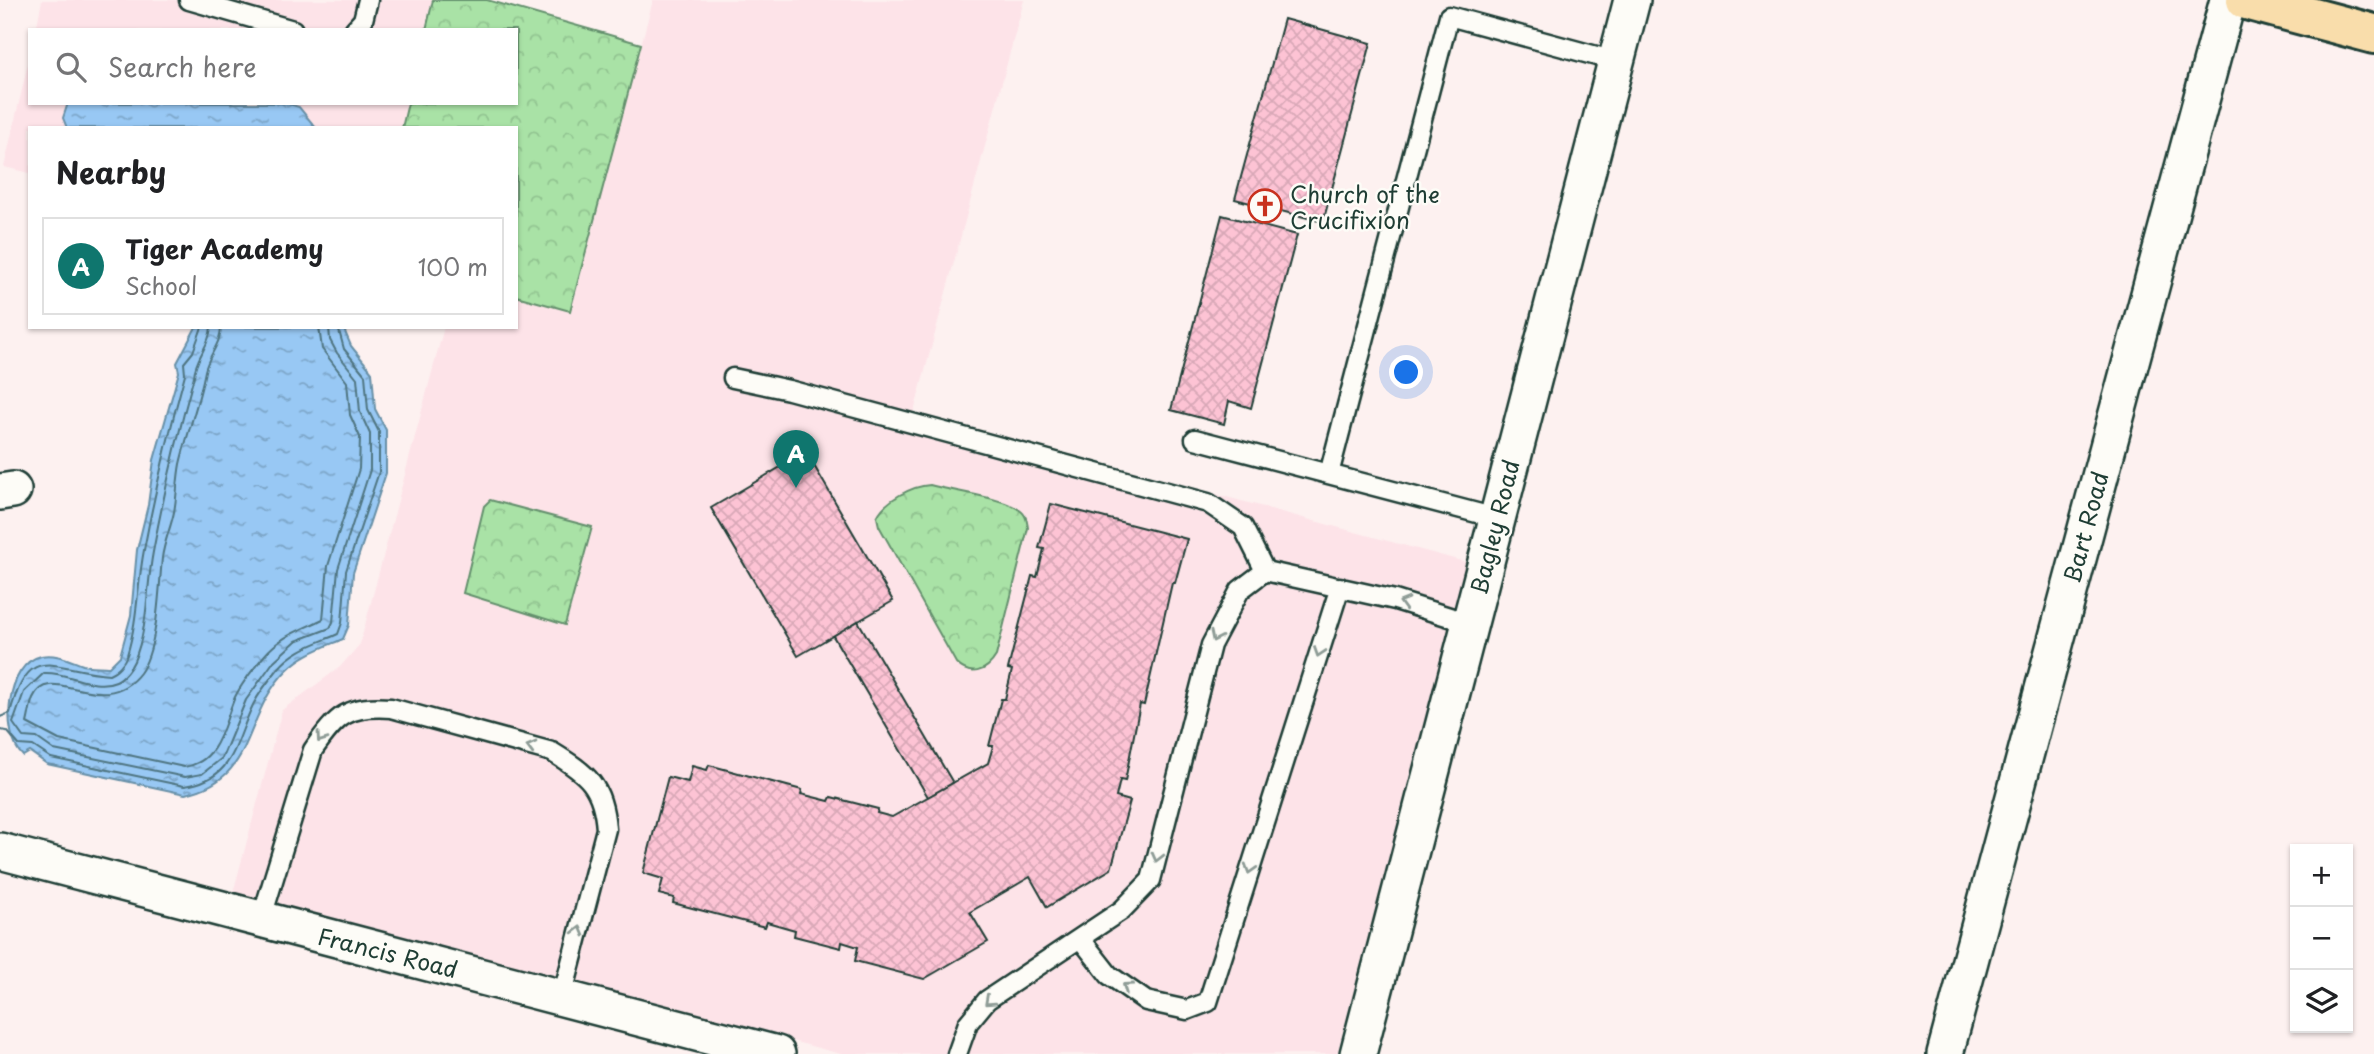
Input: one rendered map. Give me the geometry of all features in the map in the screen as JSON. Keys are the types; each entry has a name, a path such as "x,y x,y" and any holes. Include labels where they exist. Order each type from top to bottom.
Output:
{"main road":[{"path":"2246,0 2374,34"}],"street":[{"name":"Bagley Road","path":"1358,1054 1632,0"},
{"name":"Bart Road","path":"1945,1054 2228,0"},
{"name":"Francis Road","path":"0,851 562,997 718,1047 777,1054"}],"lane":[{"path":"189,0 286,28"},
{"path":"356,28 363,20 368,0"},
{"path":"1329,474 1449,16 1615,61"},
{"path":"733,378 789,390 1208,503 1244,527 1265,571"},
{"path":"1195,439 1496,518"},
{"path":"957,1054 968,1023 986,1000 1122,910 1151,880 1211,645 1240,590 1265,571 1340,587 1469,623"},
{"path":"1080,938 1108,975 1146,1001 1187,1010 1208,1002 1340,587"},
{"path":"261,919 313,750 328,728 345,712 366,707 391,708 552,752 575,766 595,785 604,803 606,829 562,997"}],"shaded area":[{"path":"42,0 433,0 426,28 36,28"},
{"path":"653,0 1024,0 914,412 1469,563 1337,1054 841,1054 233,893 282,710 340,667 360,644 443,329 518,329 518,297 570,311"},
{"path":"28,64 28,105 408,105 402,126 28,126 28,173 4,167"}],"green space":[{"path":"433,0 487,0 641,44 570,311 518,297 518,126 402,126 408,105 518,105 518,28 426,28"},
{"path":"930,485 1005,503 1025,515 1028,528 996,656 988,666 978,671 967,670 956,663 879,526 877,517 886,505 907,491"},
{"path":"490,500 592,527 565,625 463,593 484,506"}],"water":[{"path":"67,105 292,105 299,107 314,126 66,126 63,118"},
{"path":"195,329 344,329 351,346 372,372 375,409 386,430 386,473 353,573 349,625 343,639 293,664 272,688 246,744 225,775 208,786 185,794 47,764 30,752 23,756 16,746 9,717 14,685 29,662 41,656 52,655 83,665 109,667 120,656 131,615 137,550 148,505 154,460 179,372 177,363"}],"building":[{"path":"1284,19 1371,43 1323,222 1235,199"},
{"path":"1222,215 1297,235 1251,408 1229,401 1224,424 1171,410"},
{"path":"806,452 893,601 798,656 711,508"},
{"path":"1051,504 1187,539 1175,583 1172,583 1144,705 1140,704 1125,781 1120,780 1116,797 1130,801 1111,869 1047,907 1030,877 970,912 988,942 924,979 855,961 858,947 842,942 841,948 794,936 795,930 767,922 765,927 673,903 674,898 659,894 663,879 643,873 668,777 688,782 692,766 707,770 709,765 802,790 801,794 829,801 831,797 878,809 877,813 892,817 988,763 993,746 989,746 1001,699 1005,699 1012,670 1008,669 1032,576 1037,577 1044,549 1039,548"},
{"path":"858,621 953,783 928,797 833,636"}],"place":[{"name":"Church of the Crucifixion","path":"1265,206"},
{"name":"Tiger Academy","path":"796,488"}]}
